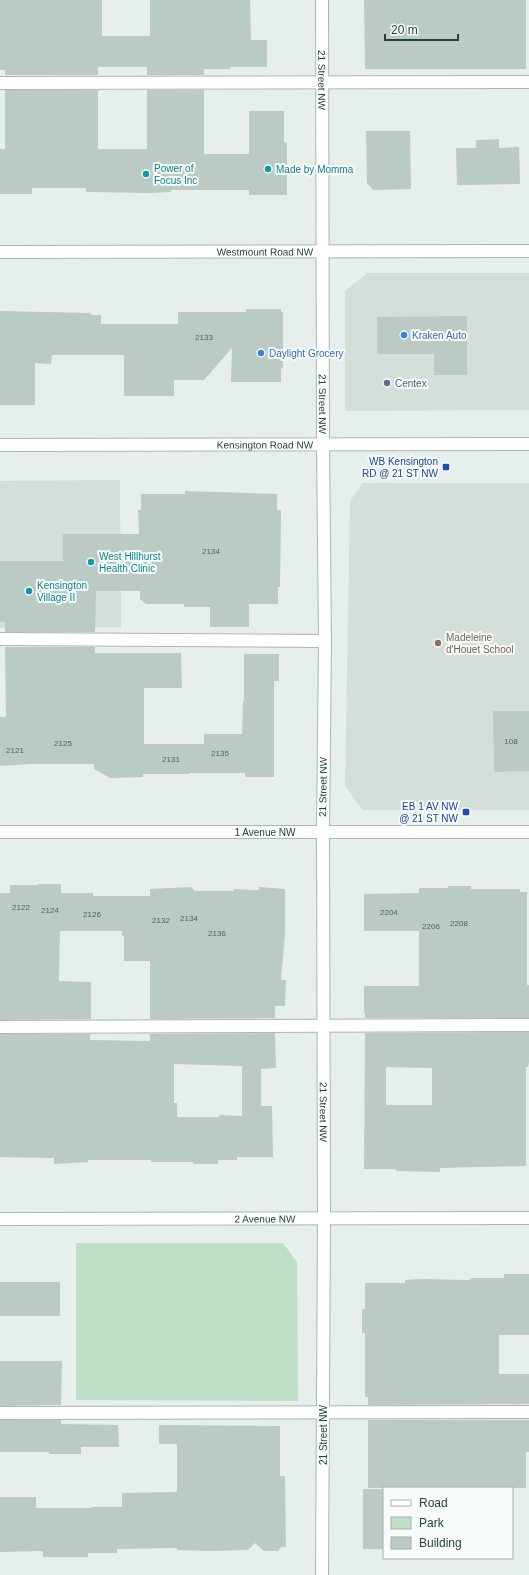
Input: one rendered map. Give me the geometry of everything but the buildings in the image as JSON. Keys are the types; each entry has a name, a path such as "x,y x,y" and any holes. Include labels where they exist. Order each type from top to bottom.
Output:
{"street":[{"name":"21 Street NW","path":"322,0 323,445 326,641 323,832 324,1218 322,1575"},
{"path":"0,83 529,82"},
{"name":"Westmount Road NW","path":"0,252 529,251"},
{"name":"Kensington Road NW","path":"0,445 529,444"},
{"path":"0,639 326,641"},
{"name":"1 Avenue NW","path":"0,832 529,832"},
{"path":"0,1026 529,1025"},
{"name":"2 Avenue NW","path":"0,1219 529,1218"},
{"path":"0,1413 529,1412"}],"shaded area":[{"path":"367,273 529,273 529,410 345,411 345,291"},
{"path":"120,480 121,627 0,628 0,481"},
{"name":"Madeleine d'Houet School","path":"363,483 529,483 529,810 363,810 345,786 350,501"}],"green space":[{"path":"76,1243 283,1243 297,1262 298,1401 76,1400"}],"place":[{"name":"Made by Momma","path":"268,169"},
{"name":"Power of Focus Inc","path":"146,174"},
{"name":"Kraken Auto","path":"404,335"},
{"name":"Daylight Grocery","path":"261,353"},
{"name":"Centex","path":"387,383"},
{"name":"WB Kensington RD @ 21 ST NW","path":"446,467"},
{"name":"West Hillhurst Health Clinic","path":"91,562"},
{"name":"Kensington Village II","path":"29,591"},
{"name":"Madeleine d'Houet School","path":"438,643"},
{"name":"EB 1 AV NW @ 21 ST NW","path":"466,812"}]}
